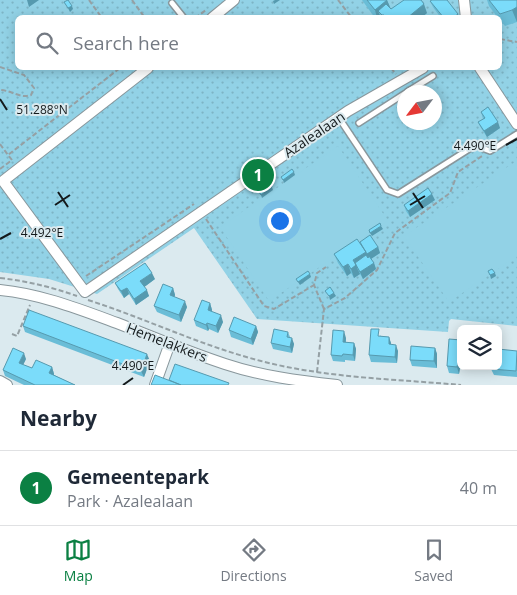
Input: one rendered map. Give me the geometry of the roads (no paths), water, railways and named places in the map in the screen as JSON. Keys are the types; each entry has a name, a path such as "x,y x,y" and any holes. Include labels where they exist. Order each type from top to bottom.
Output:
{"street":[{"path":"216,15 234,0"},
{"path":"464,0 466,15"},
{"path":"79,309 84,295 3,181 145,70"},
{"name":"Azalealaan","path":"84,295 200,211 376,94 419,70"},
{"path":"481,70 517,124"},
{"name":"Hemelakkers","path":"0,290 34,295 79,309 170,344 249,371 308,383 337,385"},
{"path":"155,385 170,344"},
{"path":"0,381 7,385"}],"lane":[{"path":"172,2 182,15"},
{"path":"419,85 433,76"},
{"path":"359,123 397,99"},
{"path":"339,118 387,190 394,194 401,194 477,144 487,150 494,150 517,134"}],"place":[{"name":"Gemeentepark","path":"258,175"}]}
